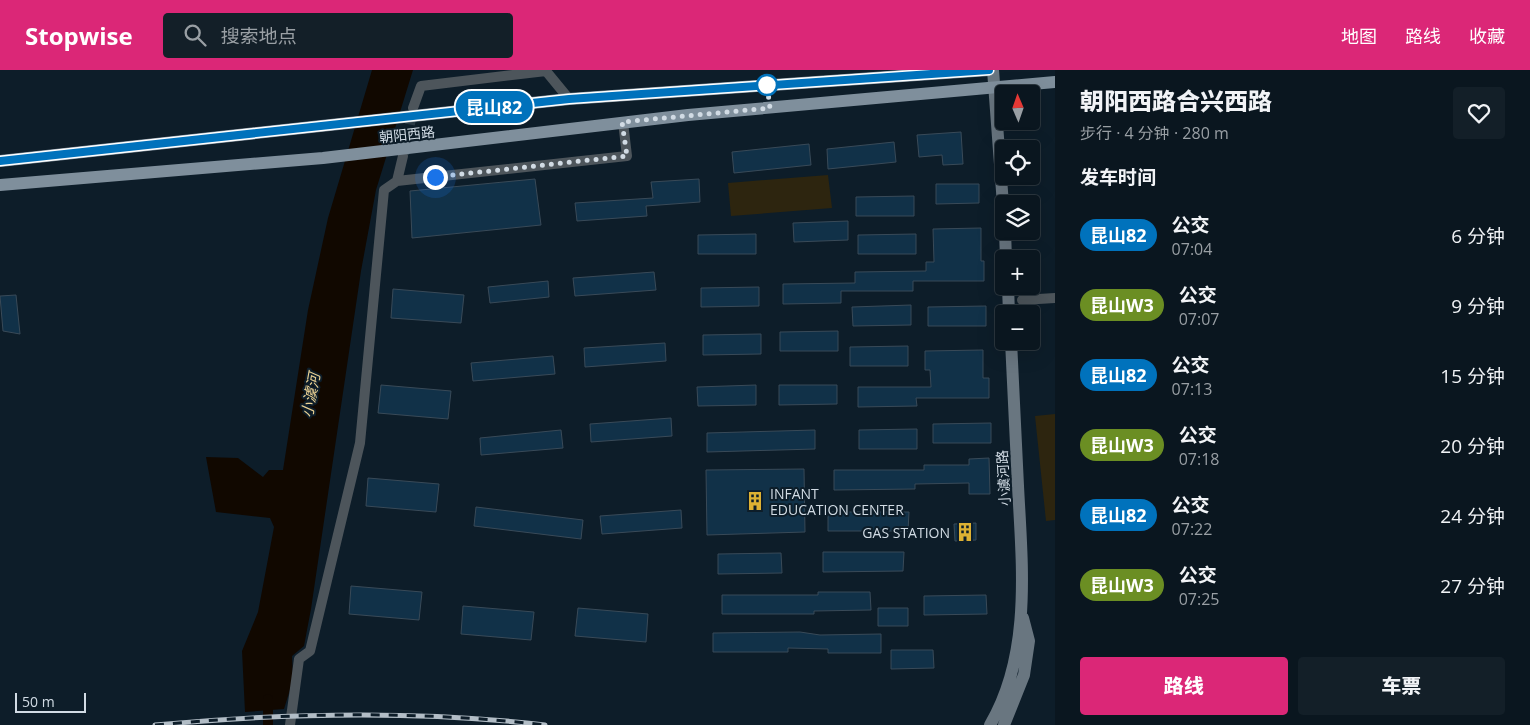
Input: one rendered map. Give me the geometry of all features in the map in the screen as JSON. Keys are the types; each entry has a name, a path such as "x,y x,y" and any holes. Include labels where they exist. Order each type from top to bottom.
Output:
{"main road":[{"name":"朝阳西路","path":"0,162 327,126 418,111 989,70"},
{"path":"993,70 995,85"},
{"name":"朝阳西路","path":"1030,85 1055,82"},
{"name":"朝阳西路","path":"0,185 408,152 622,122 995,89"},
{"path":"999,130 1003,195"},
{"name":"小澞河路","path":"1004,725 1024,675 1029,641 1022,613 1011,350"},
{"name":"小澞河路","path":"990,725 1000,708 1012,670 1022,613"}],"street":[{"path":"418,111 421,86 546,70 569,99"},
{"path":"290,725 299,658 310,651 360,443 384,190 397,181 627,156 622,122"},
{"path":"397,181 408,152"},
{"path":"1022,300 1055,298"}],"shaded area":[{"path":"828,175 832,208 731,216 728,183"},
{"path":"1055,414 1055,520 1046,521 1035,416"}],"water":[{"path":"372,70 413,70 376,190 361,271 304,646 292,656 293,680 284,709 245,712 242,651 258,612 274,527 270,518 216,512 206,457 238,458 263,477 269,470 283,470 308,310 328,218"}],"building":[{"path":"961,132 963,164 943,165 942,155 919,157 917,135"},
{"path":"894,142 896,162 828,169 827,149"},
{"path":"809,144 811,165 734,173 732,152"},
{"path":"535,179 541,225 412,238 410,191"},
{"path":"699,179 700,202 646,206 647,216 577,221 575,203 653,198 651,182"},
{"path":"936,184 979,184 979,203 936,204"},
{"path":"914,196 914,216 856,216 856,197"},
{"path":"848,221 848,240 794,242 793,223"},
{"path":"981,228 981,261 984,261 984,281 913,281 913,291 841,291 841,303 783,304 783,284 855,283 855,272 926,271 926,262 934,262 933,229"},
{"path":"756,234 756,254 698,254 698,235"},
{"path":"916,234 916,254 858,254 858,235"},
{"path":"654,272 656,290 575,296 573,278"},
{"path":"548,281 549,297 490,303 488,287"},
{"path":"759,287 759,306 701,307 701,288"},
{"path":"393,289 464,295 461,323 391,318"},
{"path":"16,295 20,334 3,331 0,296"},
{"path":"911,305 911,325 853,326 852,307"},
{"path":"986,306 986,326 928,326 928,307"},
{"path":"838,331 838,351 780,351 780,332"},
{"path":"761,334 761,354 703,355 703,335"},
{"path":"665,343 666,361 585,367 584,348"},
{"path":"908,346 908,366 850,366 850,347"},
{"path":"983,350 983,378 989,378 989,398 916,398 917,406 858,407 858,387 931,387 930,370 925,370 925,351"},
{"path":"553,356 555,374 473,381 471,363"},
{"path":"381,385 451,391 448,419 378,413"},
{"path":"756,385 756,405 698,406 697,387"},
{"path":"779,385 837,385 837,404 779,405"},
{"path":"671,418 672,436 591,442 590,424"},
{"path":"991,423 991,443 933,443 933,424"},
{"path":"917,429 917,449 859,449 859,430"},
{"path":"561,430 563,448 481,455 480,438"},
{"path":"815,430 815,449 707,452 707,433"},
{"path":"989,458 990,494 969,494 969,483 915,484 915,489 834,490 834,470 924,470 924,465 969,465 969,459"},
{"name":"INFANT EDUCATION CENTER","path":"804,469 805,532 707,535 706,470"},
{"path":"368,478 439,484 436,512 366,506"},
{"path":"476,507 583,520 581,539 474,526"},
{"path":"681,510 682,528 602,534 600,516"},
{"path":"828,512 909,512 908,531 828,531"},
{"name":"GAS STATION","path":"976,523 976,540 955,541 954,524"},
{"path":"823,552 904,552 903,571 823,572"},
{"path":"781,553 782,573 718,574 718,554"},
{"path":"351,586 422,592 419,620 349,614"},
{"path":"818,592 870,592 871,610 814,611 814,614 722,614 722,595 818,595"},
{"path":"986,595 987,614 924,615 924,596"},
{"path":"463,606 534,612 531,640 461,634"},
{"path":"578,608 648,614 646,642 575,636"},
{"path":"878,608 908,608 908,626 878,626"},
{"path":"800,632 820,635 881,634 881,653 828,653 828,649 788,648 788,652 713,652 713,633"},
{"path":"891,650 933,650 934,668 891,669"}],"waterway":[{"name":"小澞河","path":"268,699 268,725"}],"tunnel":[{"path":"404,154 413,109"}],"railway":[{"path":"155,725 252,718 350,715 448,717 545,725"}],"bus line":[{"name":"昆山82","path":"0,161 569,99 989,70"}],"place":[{"name":"INFANT EDUCATION CENTER","path":"755,501"},
{"name":"GAS STATION","path":"965,532"}],"route":[{"path":"435,177 590,162 627,156 622,122 770,108 767,85"}]}
